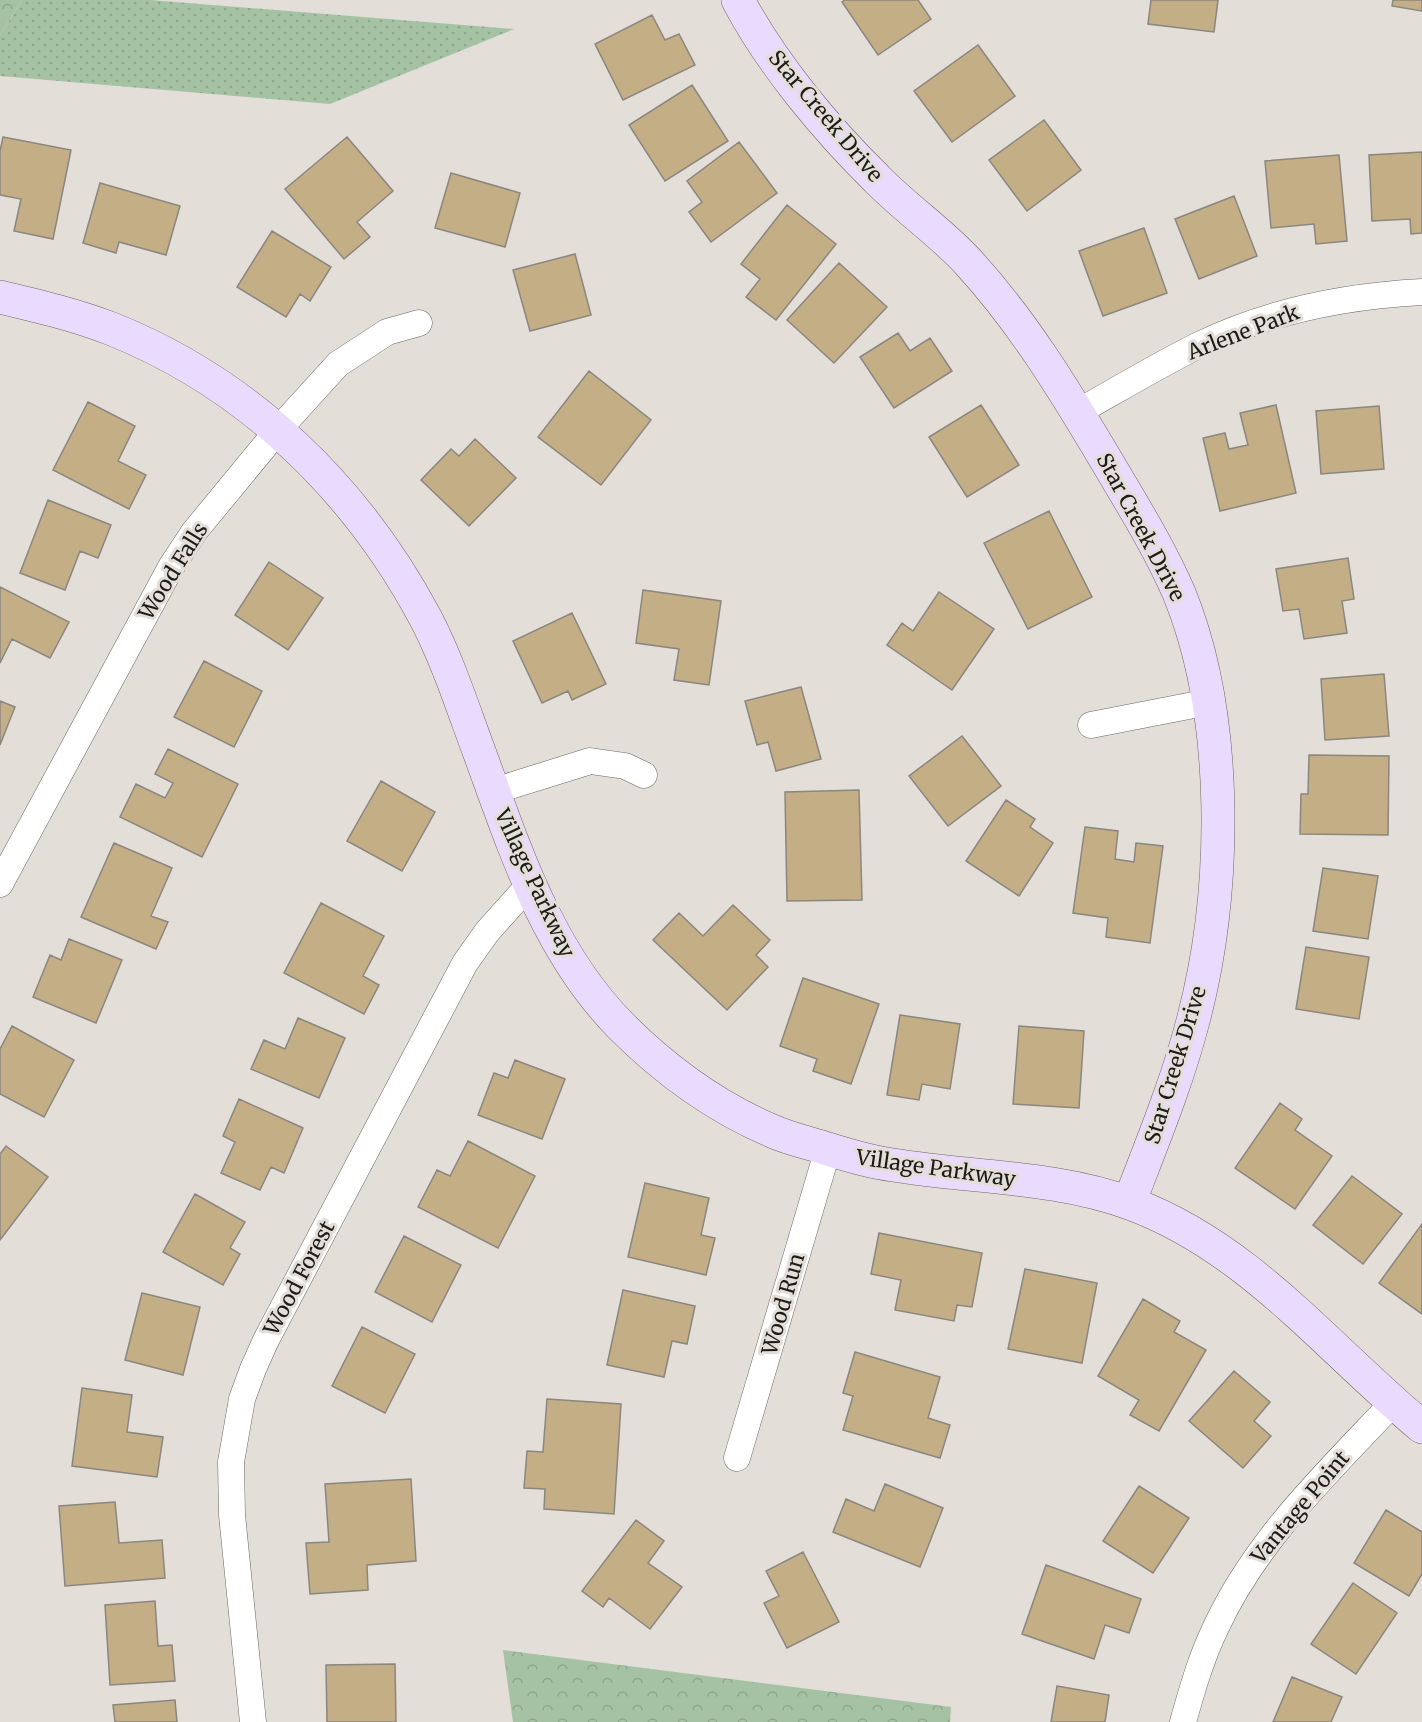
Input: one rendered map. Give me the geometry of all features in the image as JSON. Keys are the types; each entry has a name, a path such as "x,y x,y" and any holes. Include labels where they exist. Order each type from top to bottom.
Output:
{"street":[{"name":"Star Creek Drive","path":"738,0 750,24 798,90 840,141 879,182 919,215 968,262 1023,328 1078,412 1147,529 1179,593 1195,642 1209,702 1217,782 1218,863 1209,943 1193,1021 1169,1098 1129,1203"},
{"name":"Arlene Park","path":"1078,412 1198,345 1258,322 1320,304 1383,294 1422,292"},
{"name":"Village Parkway","path":"0,297 50,309 111,329 160,352 225,389 278,430 318,467 360,515 397,568 437,643 530,884 560,947 587,987 619,1024 654,1057 692,1086 733,1112 776,1133 869,1161 1040,1182 1087,1191 1129,1203 1161,1216 1203,1238 1242,1265 1422,1427"},
{"name":"Wood Falls","path":"0,884 171,567 194,532 278,430 338,364 357,349 387,332 419,323"},
{"path":"1091,725 1209,702"},
{"path":"494,791 590,760 625,766 644,775"},
{"name":"Wood Forest","path":"253,1722 232,1515 231,1462 242,1399 266,1340 465,963 487,932 530,884"},
{"name":"Wood Run","path":"737,1458 828,1149"},
{"name":"Vantage Point","path":"1183,1722 1196,1676 1216,1627 1246,1572 1270,1538 1304,1498 1393,1403"}],"green space":[{"path":"0,0 22,0 0,35"},
{"path":"22,0 150,0 514,29 330,104 0,76 0,35"},
{"path":"503,1650 951,1707 950,1722 513,1722"}],"building":[{"path":"845,0 918,0 931,19 878,55 842,2"},
{"path":"1151,0 1218,0 1214,32 1148,24"},
{"path":"1393,0 1422,0 1422,11 1392,6"},
{"path":"652,15 665,40 679,34 695,65 623,100 595,44"},
{"path":"978,45 1015,96 952,142 914,91"},
{"path":"692,85 728,141 665,181 629,125"},
{"path":"1044,120 1081,170 1027,211 989,160"},
{"path":"3,137 71,150 53,239 14,231 21,199 0,195 0,151"},
{"path":"347,137 393,191 357,222 370,237 344,259 285,189"},
{"path":"739,142 777,193 711,242 689,212 702,202 687,181"},
{"path":"1422,152 1422,233 1411,234 1410,219 1372,221 1369,155"},
{"path":"1339,155 1347,241 1316,244 1314,224 1271,228 1265,161"},
{"path":"451,173 520,193 505,247 435,228"},
{"path":"100,183 180,206 166,255 119,242 116,253 83,243"},
{"path":"1234,196 1257,256 1199,279 1175,219"},
{"path":"787,205 836,244 776,320 746,297 760,279 741,264"},
{"path":"1144,228 1167,293 1103,316 1079,251"},
{"path":"272,231 331,267 310,301 300,294 286,317 237,287"},
{"path":"575,254 591,315 530,331 513,270"},
{"path":"839,263 887,307 834,363 787,320"},
{"path":"898,333 910,351 930,338 952,371 894,408 860,357"},
{"path":"589,371 651,420 601,485 538,437"},
{"path":"88,402 135,426 118,461 146,475 129,509 53,470"},
{"path":"981,405 1019,465 967,497 929,437"},
{"path":"1276,405 1296,493 1220,511 1203,438 1225,433 1229,449 1248,445 1240,413"},
{"path":"1379,406 1384,469 1321,474 1316,411"},
{"path":"475,439 516,478 469,526 421,480 451,449 459,456"},
{"path":"48,500 111,525 98,558 80,551 65,590 20,573"},
{"path":"1049,511 1092,597 1028,629 984,543"},
{"path":"1348,558 1354,599 1342,601 1347,633 1304,639 1299,609 1283,611 1276,569"},
{"path":"269,562 323,598 288,650 235,615"},
{"path":"0,587 69,622 50,658 12,639 0,663"},
{"path":"643,590 721,601 709,685 674,680 679,649 636,643"},
{"path":"939,592 994,629 952,690 887,645 902,623 913,631"},
{"path":"572,613 606,684 572,700 568,691 542,703 513,641"},
{"path":"204,661 262,691 234,747 174,717"},
{"path":"1384,674 1389,736 1325,740 1321,679"},
{"path":"801,687 821,759 776,771 768,742 757,745 745,701"},
{"path":"0,701 15,707 0,745"},
{"path":"962,736 1001,786 948,826 909,776"},
{"path":"168,749 238,784 202,857 120,817 136,784 165,798 173,783 155,774"},
{"path":"1309,755 1389,756 1388,835 1300,834 1301,794 1308,794"},
{"path":"381,781 435,812 402,871 347,841"},
{"path":"859,790 862,900 787,901 785,792"},
{"path":"1006,800 1035,819 1030,827 1053,843 1019,896 966,861"},
{"path":"1085,827 1118,831 1115,859 1134,862 1136,843 1163,846 1150,943 1106,937 1108,918 1073,913"},
{"path":"114,843 172,868 151,916 168,922 156,949 81,917"},
{"path":"1323,868 1378,876 1368,939 1313,931"},
{"path":"321,903 384,936 363,976 379,985 364,1014 284,973"},
{"path":"733,905 770,940 756,955 768,967 727,1010 653,940 679,913 703,936"},
{"path":"69,939 122,960 96,1023 33,997 50,955 61,960"},
{"path":"1306,947 1369,957 1359,1019 1296,1009"},
{"path":"803,978 879,1004 851,1084 813,1071 817,1059 780,1046"},
{"path":"900,1015 960,1024 950,1089 922,1084 919,1100 887,1095"},
{"path":"298,1018 345,1038 319,1098 251,1069 264,1040 285,1049"},
{"path":"12,1026 74,1060 44,1117 0,1094 0,1049"},
{"path":"1019,1026 1084,1031 1079,1108 1013,1104"},
{"path":"515,1060 565,1079 542,1139 478,1115 494,1073 508,1078"},
{"path":"239,1099 303,1128 284,1173 271,1167 260,1190 221,1173 235,1142 223,1136"},
{"path":"1280,1103 1302,1119 1295,1130 1332,1156 1295,1209 1235,1168"},
{"path":"468,1141 535,1176 498,1248 418,1207 437,1170 450,1176"},
{"path":"6,1146 48,1177 0,1240 0,1154"},
{"path":"1352,1176 1402,1214 1363,1264 1313,1225"},
{"path":"645,1183 709,1198 701,1235 715,1238 706,1275 628,1257"},
{"path":"195,1194 245,1222 230,1248 240,1254 223,1285 163,1252"},
{"path":"1422,1224 1422,1314 1379,1283"},
{"path":"879,1233 982,1253 972,1307 957,1305 954,1321 895,1310 901,1280 871,1274"},
{"path":"404,1236 461,1265 432,1322 375,1292"},
{"path":"1025,1269 1097,1283 1082,1363 1008,1349"},
{"path":"623,1290 695,1306 687,1344 672,1341 664,1377 607,1365"},
{"path":"142,1293 200,1307 183,1375 125,1360"},
{"path":"1143,1299 1180,1321 1174,1332 1206,1350 1159,1431 1130,1415 1139,1400 1098,1376"},
{"path":"362,1327 415,1354 385,1413 332,1386"},
{"path":"855,1352 940,1377 928,1418 950,1425 940,1458 843,1430 853,1396 843,1393"},
{"path":"1234,1371 1270,1402 1254,1421 1271,1436 1243,1468 1189,1421"},
{"path":"82,1388 132,1395 127,1432 163,1437 157,1477 72,1466"},
{"path":"547,1399 621,1404 614,1514 544,1509 545,1489 524,1488 527,1451 543,1452"},
{"path":"411,1479 416,1561 367,1565 368,1590 310,1594 306,1543 329,1542 325,1484"},
{"path":"885,1484 943,1508 920,1567 833,1532 846,1499 874,1511"},
{"path":"1139,1486 1189,1518 1153,1573 1103,1541"},
{"path":"115,1502 119,1543 162,1540 165,1578 65,1586 59,1506"},
{"path":"1386,1510 1422,1532 1422,1574 1409,1596 1354,1563"},
{"path":"636,1520 664,1541 648,1563 682,1587 650,1629 609,1598 603,1607 582,1591"},
{"path":"803,1552 839,1622 787,1648 764,1603 779,1596 766,1571"},
{"path":"1046,1565 1141,1599 1129,1633 1105,1625 1094,1659 1022,1634"},
{"path":"1353,1583 1397,1613 1356,1674 1311,1644"},
{"path":"155,1601 158,1646 172,1645 175,1681 110,1685 105,1605"},
{"path":"395,1664 396,1722 327,1722 326,1665"},
{"path":"1292,1677 1342,1697 1331,1722 1273,1722"},
{"path":"1057,1686 1109,1695 1105,1722 1051,1722"},
{"path":"175,1700 177,1722 115,1722 113,1705"}]}
